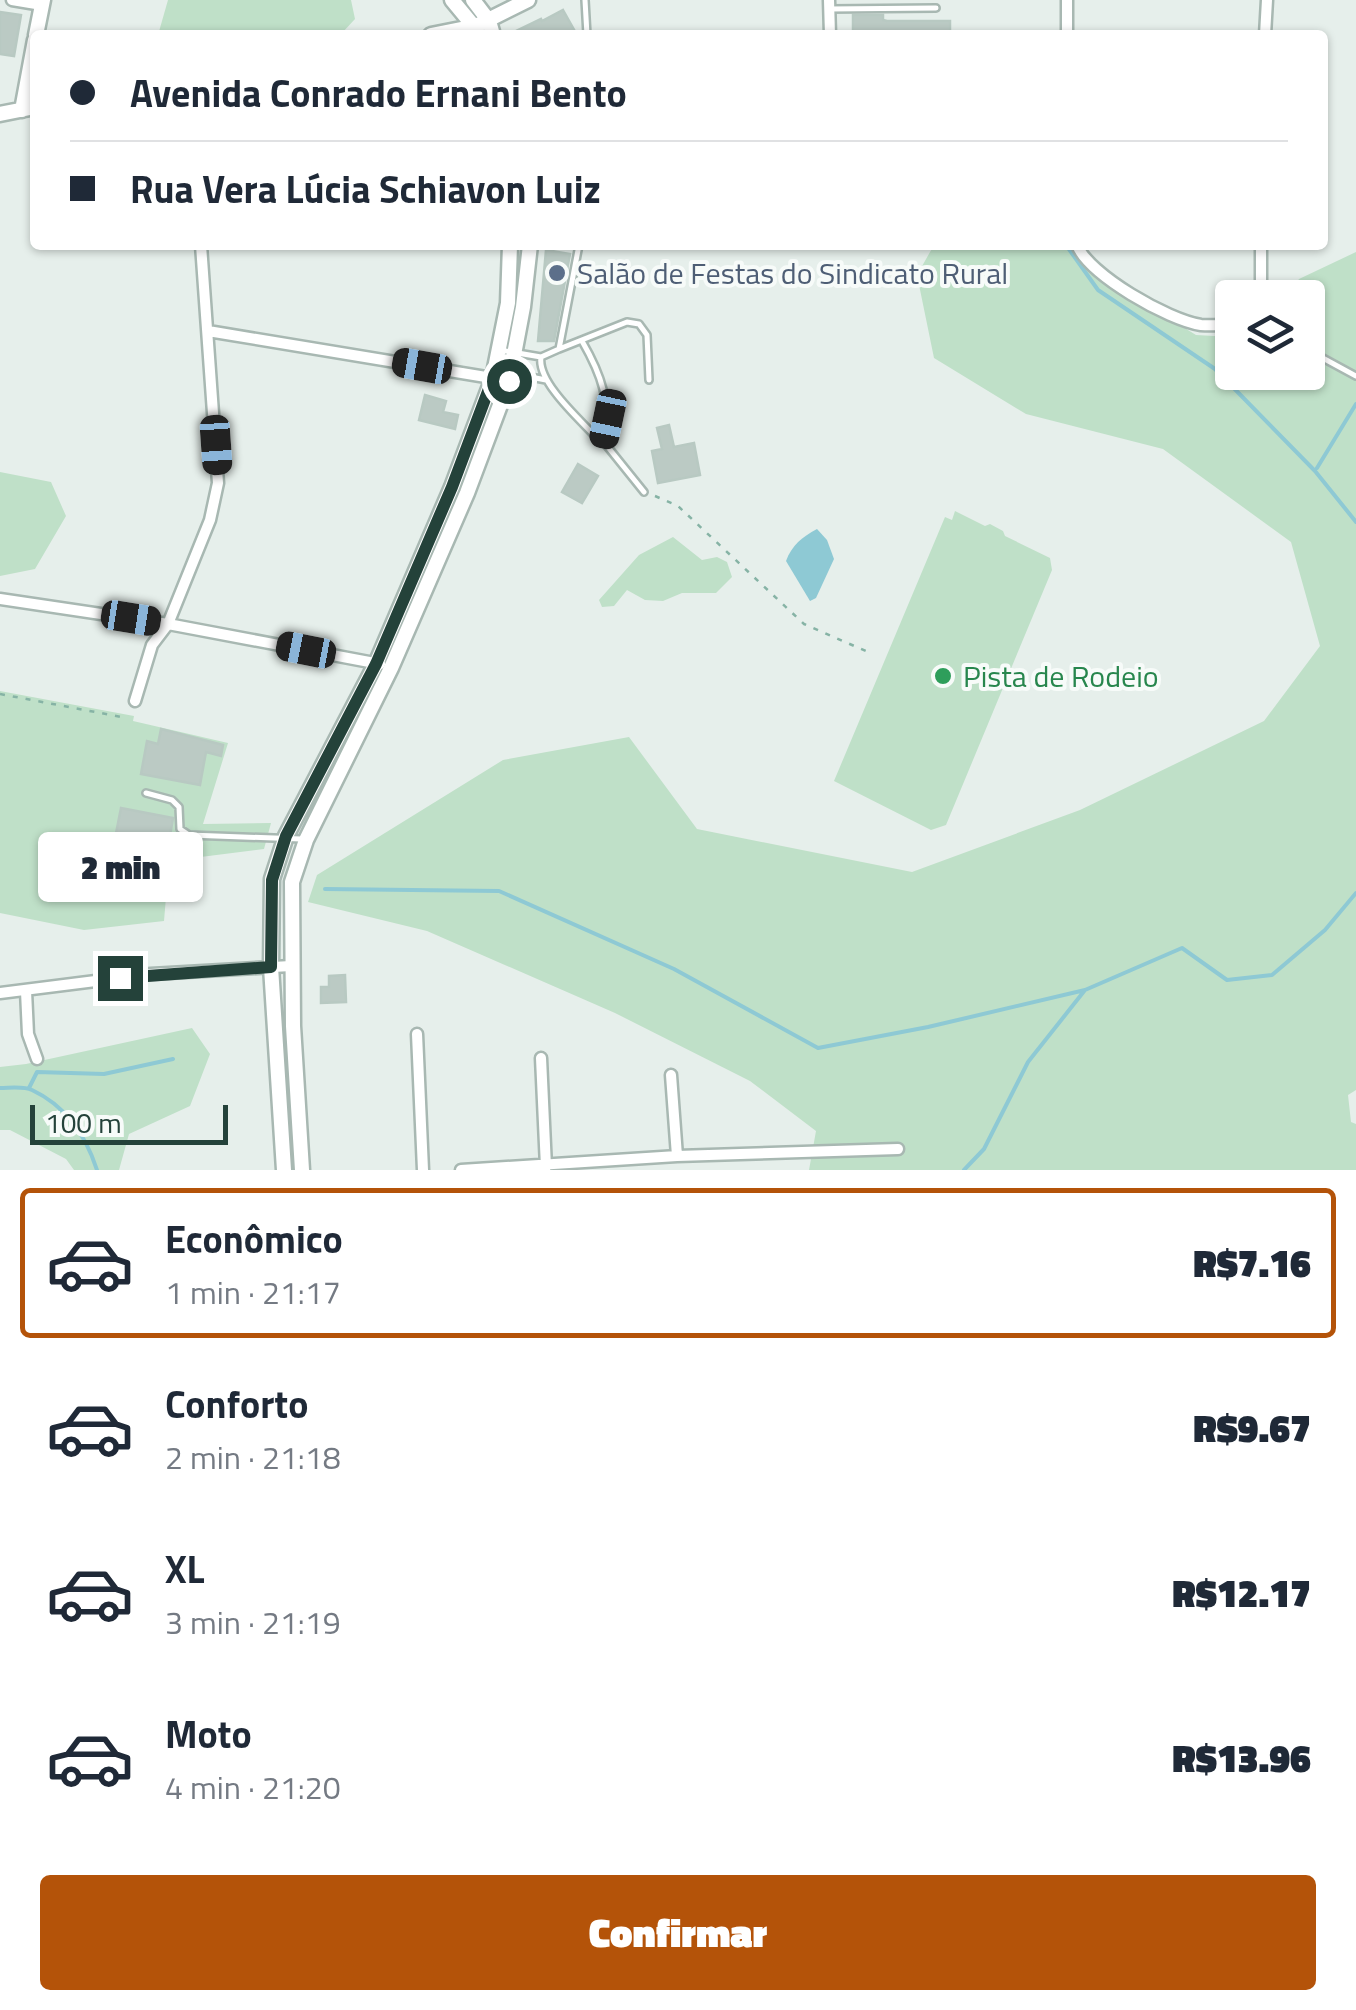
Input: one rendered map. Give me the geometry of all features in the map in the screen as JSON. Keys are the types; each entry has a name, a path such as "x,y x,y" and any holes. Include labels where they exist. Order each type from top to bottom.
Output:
{"street":[{"path":"12,0 42,2 37,30"},
{"path":"452,0 484,29"},
{"path":"473,0 484,29"},
{"path":"484,29 528,0"},
{"path":"1067,30 1068,0"},
{"path":"1265,30 1267,0"},
{"path":"829,4 830,30"},
{"path":"0,114 28,108"},
{"path":"134,700 152,645 168,624 210,520 218,483 201,250"},
{"path":"302,1170 291,966 292,882 306,840 510,377 506,351 510,250"},
{"path":"459,490 493,378 506,351 529,250"},
{"path":"1079,250 1100,274 1156,307 1203,326 1215,325"},
{"path":"1261,280 1262,250"},
{"path":"208,331 493,378 510,377"},
{"path":"0,598 168,624 383,666"},
{"path":"284,1170 271,967 272,880 286,836 383,666"},
{"path":"0,992 151,974 291,966"},
{"path":"26,991 28,1034 37,1059"},
{"path":"418,1034 423,1170"},
{"path":"541,1058 546,1167"},
{"path":"671,1075 677,1156"},
{"path":"461,1170 677,1156 898,1150"}],"lane":[{"path":"585,0 588,30"},
{"path":"829,4 936,8"},
{"path":"559,349 577,250"},
{"path":"506,351 541,356 627,322 640,324 647,335 648,380"},
{"path":"582,341 604,386 608,419 604,441"},
{"path":"541,356 539,367 546,380 604,441 644,492"},
{"path":"1325,359 1356,376"},
{"path":"510,377 546,380"},
{"path":"146,793 172,800 179,807 180,829 189,835 286,836 306,840"}],"path":[{"path":"644,492 678,506 804,624 868,652"},
{"path":"0,694 128,718"}],"green space":[{"path":"168,0 351,0 355,19 345,30 159,30"},
{"path":"931,250 1077,250 1078,262 1196,335 1215,336 1215,390 1325,390 1325,280 1298,280 1356,252 1356,1090 1348,1095 1351,1122 1356,1124 1356,1170 809,1170 816,1131 750,1081 615,1013 427,931 308,902 317,875 503,760 629,737 697,829 912,872 1080,810 1264,721 1320,646 1291,542 1163,449 1026,414 934,358 917,275"},
{"path":"0,472 51,482 66,516 35,569 0,576"},
{"name":"Pista de Rodeio","path":"955,511 985,526 990,524 1005,536 1050,558 1052,570 946,825 931,830 834,781 945,517 952,520"},
{"path":"673,537 702,560 717,557 727,562 732,577 716,593 682,593 663,601 645,600 627,590 614,606 602,607 599,600 639,555"},
{"path":"0,691 134,716 133,721 228,743 203,824 271,823 264,849 169,861 164,921 84,930 0,913"},
{"path":"192,1028 210,1054 190,1106 129,1134 119,1170 74,1170 66,1159 10,1130 0,1130 0,1067"}],"water":[{"path":"817,529 827,540 834,559 816,598 810,601 786,561 798,542"}],"building":[{"path":"563,10 574,30 518,30"},
{"path":"0,12 21,15 14,56 0,54"},
{"path":"853,15 883,15 887,21 950,21 950,30 853,30"},
{"path":"546,250 570,254 554,341 538,341"},
{"path":"425,395 446,401 443,412 458,415 455,429 419,420"},
{"path":"669,425 674,447 694,443 700,475 658,483 652,451 662,449 657,428"},
{"path":"578,464 598,476 582,503 562,492"},
{"path":"161,729 223,745 221,756 206,752 200,785 141,774 147,741 158,744"},
{"path":"121,808 173,818 160,895 106,884"},
{"path":"345,975 346,1002 321,1003 321,987 329,987 329,976"}],"waterway":[{"path":"1070,250 1098,290 1215,369 1315,471 1356,522"},
{"path":"1317,468 1356,404"},
{"path":"325,889 499,891 674,969 818,1048 1085,990"},
{"path":"964,1170 984,1149 1028,1062 1085,990 1182,948 1227,980 1272,975 1325,930 1356,893"},
{"path":"29,1088 37,1072 104,1074 173,1059"},
{"path":"0,1088 29,1089 55,1104 81,1134 97,1170"}],"place":[{"name":"Salão de Festas do Sindicato Rural","path":"557,273"},
{"name":"Pista de Rodeio","path":"943,676"}],"route":[{"path":"120,978 271,967 272,880 286,836 376,664 452,487 493,378 509,381"}]}
